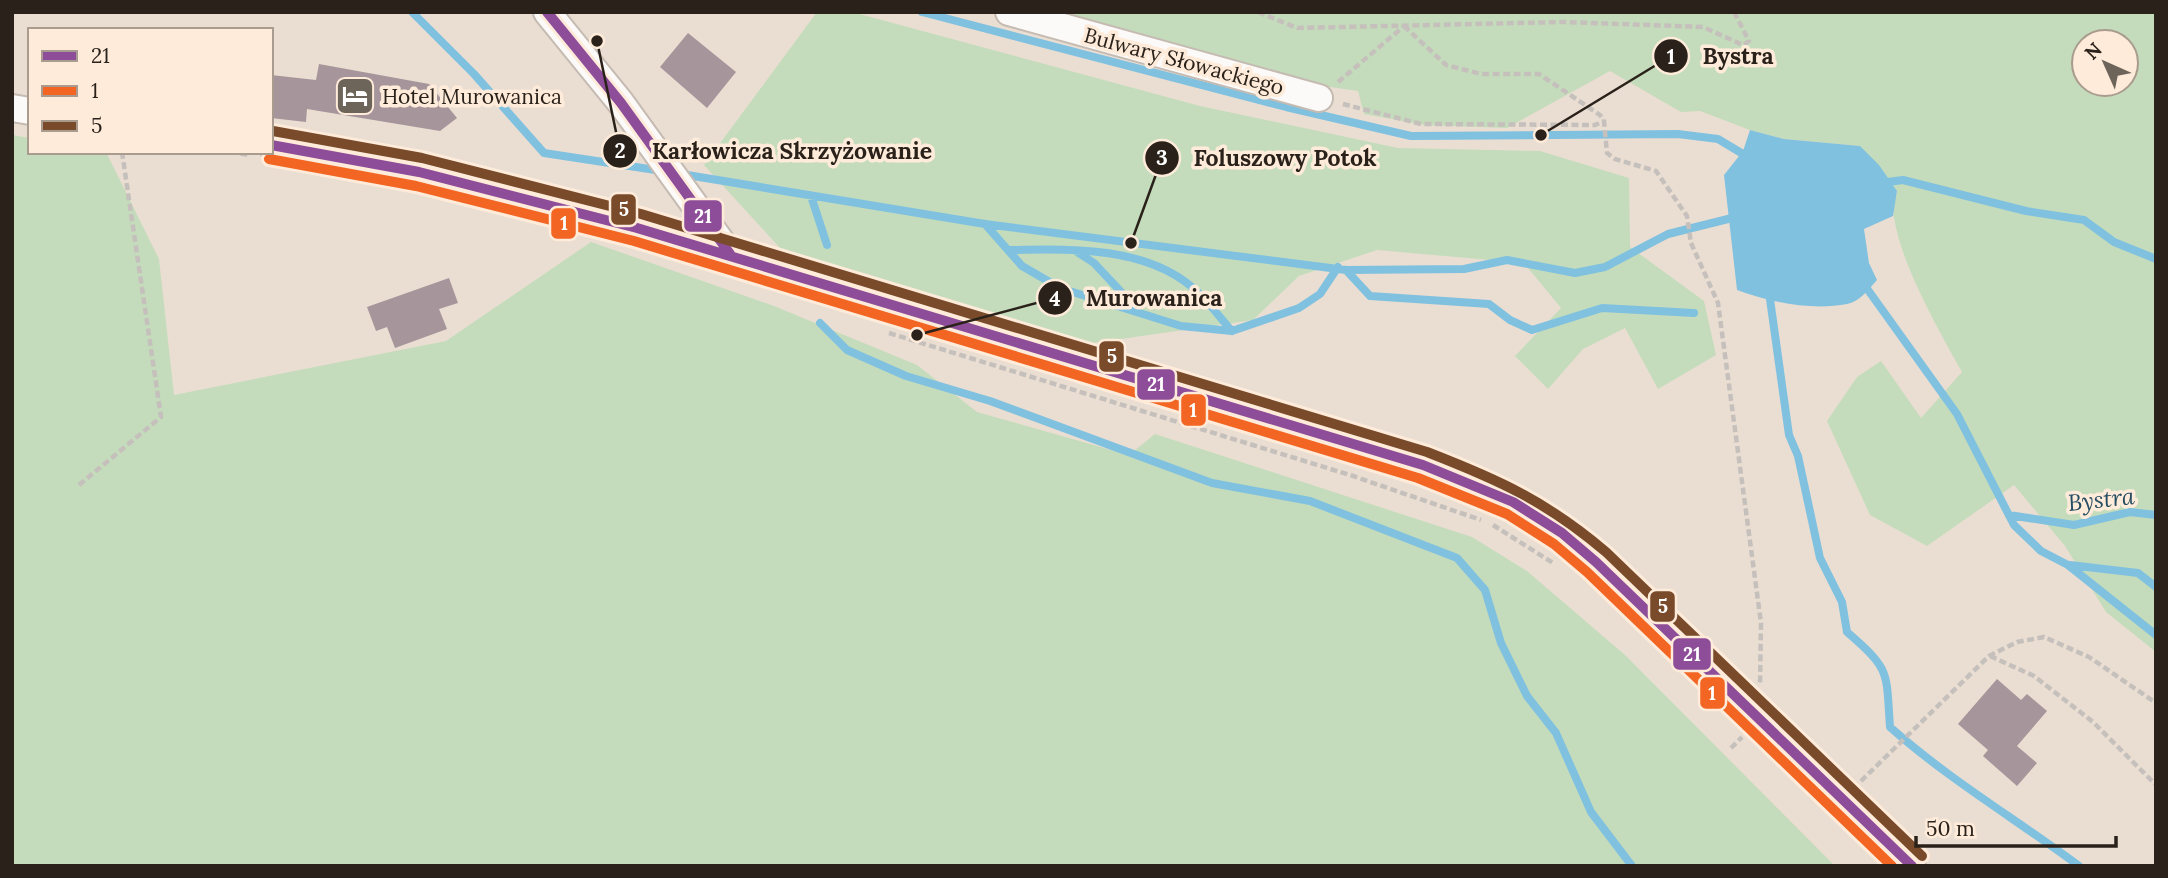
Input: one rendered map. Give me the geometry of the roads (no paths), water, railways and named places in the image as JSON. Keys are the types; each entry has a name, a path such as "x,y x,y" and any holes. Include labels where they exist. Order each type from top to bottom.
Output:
{"street":[{"path":"547,12 581,51 730,254"},
{"name":"Bulwary Słowackiego","path":"1009,12 1319,98"},
{"path":"273,145 334,154 533,198 730,254 1423,465 1513,502 1562,533 1596,562 1912,866"}],"water":[{"path":"1750,130 1784,139 1860,146 1879,165 1897,191 1893,216 1864,229 1869,263 1877,280 1856,301 1834,306 1805,306 1777,302 1737,290 1724,175 1743,151"}],"waterway":[{"path":"412,12 474,74 544,153 662,171"},
{"name":"Bystra","path":"922,12 1286,107 1411,136 1678,134 1718,139 1748,157"},
{"path":"681,174 985,224 1346,270 1464,269 1507,260 1575,273 1605,267 1668,234 1736,217"},
{"path":"1880,183 1903,180 2026,211 2084,220 2114,242 2156,259"},
{"path":"811,196 827,245"},
{"path":"985,224 1022,266 1060,288 1181,326 1232,331 1299,308 1320,294 1338,267"},
{"path":"1010,250 1081,250 1129,257 1151,264 1192,287 1232,331"},
{"path":"1077,252 1094,263 1138,310"},
{"path":"1346,270 1370,296 1489,304 1510,320 1532,330 1602,308 1694,313"},
{"name":"Bystra","path":"1863,283 1957,414 2014,525 2041,551 2068,565 2156,635"},
{"path":"1769,292 1789,435 1798,456 1820,558 1842,602 1847,632 1872,655 1884,673 1890,727 1959,781 2079,866"},
{"path":"820,323 847,350 906,376 990,401 1212,483 1310,501 1457,558 1485,590 1501,643 1527,696 1556,733 1591,812 1632,866"},
{"name":"Bystra","path":"2009,515 2074,525 2130,512 2156,515"},
{"name":"Bystra","path":"2070,565 2138,573 2156,587"}],"place":[{"name":"Karłowicza Skrzyżowanie","path":"597,41"},
{"name":"Hotel Murowanica","path":"355,96"},
{"name":"Bystra","path":"1541,135"},
{"name":"Foluszowy Potok","path":"1131,243"},
{"name":"Murowanica","path":"917,335"}]}
